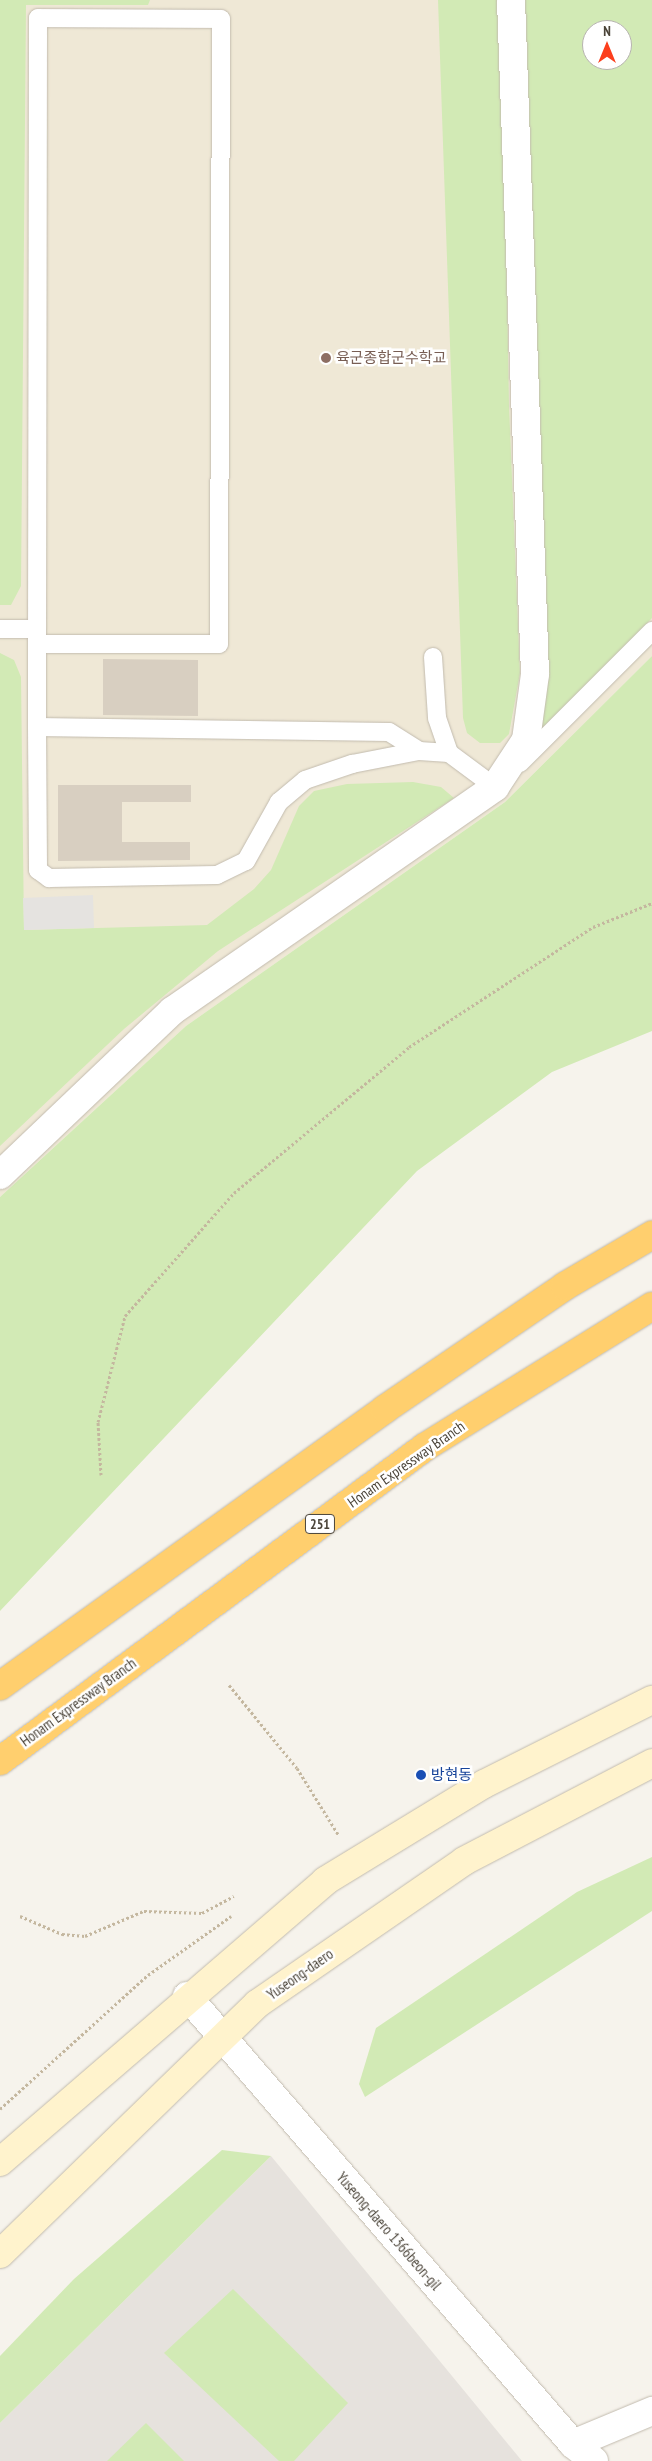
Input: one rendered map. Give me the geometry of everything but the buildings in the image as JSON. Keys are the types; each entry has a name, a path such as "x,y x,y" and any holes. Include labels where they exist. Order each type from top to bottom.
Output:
{"highway":[{"path":"0,1686 384,1409 564,1286 652,1235"},
{"name":"Honam Expressway Branch","path":"0,1761 425,1447 652,1306"}],"main road":[{"path":"0,2162 188,1996 324,1881 484,1784 652,1700"},
{"name":"Yuseong-daero","path":"0,2254 257,2004 464,1861 652,1763"}],"street":[{"path":"0,1175 172,1011 495,787 526,740 535,674 511,0"},
{"name":"Yuseong-daero 1366beon-gil","path":"188,1996 222,2039 573,2444 594,2461"},
{"path":"573,2444 652,2410"}],"lane":[{"path":"0,629 37,636 219,644 221,19 38,18 37,636 37,728 38,870 49,878 217,875 246,861 279,802 305,780 352,764 419,751 449,753 495,787 652,631"},
{"path":"433,658 437,718 449,753"},
{"path":"37,728 389,732 419,751"}],"path":[{"path":"101,1475 98,1422 124,1316 234,1193 409,1047 593,927 652,903"},
{"path":"229,1685 297,1768 358,1860"},
{"path":"20,1916 62,1934 85,1936 144,1911 202,1913 234,1896"}],"shaded area":[{"name":"육군종합군수학교","path":"0,0 652,0 652,656 505,802 186,1026 0,1197"},
{"path":"93,895 94,928 24,930 23,898"},
{"path":"271,2156 522,2461 0,2461 0,2423"}],"green space":[{"path":"0,0 150,0 148,5 26,5 21,586 11,605 0,605"},
{"path":"438,0 502,0 509,405 520,673 509,734 500,743 480,743 467,733 463,718"},
{"path":"520,0 652,0 652,618 536,741 545,647 545,569"},
{"path":"0,653 14,660 21,677 24,930 207,925 254,889 271,870 299,806 314,791 347,784 413,782 441,787 454,798 218,951 124,1029 0,1146"},
{"path":"652,656 652,1031 552,1072 417,1171 0,1611 0,1197 186,1026 505,802"},
{"path":"652,1857 652,1911 365,2097 359,2084 376,2028 577,1892"},
{"path":"222,2150 271,2156 0,2423 0,2356 74,2279"},
{"path":"233,2289 348,2403 294,2461 279,2461 164,2353"},
{"path":"146,2423 184,2461 107,2461"}],"place":[{"name":"육군종합군수학교","path":"326,358"},
{"name":"방현동","path":"421,1775"}]}
